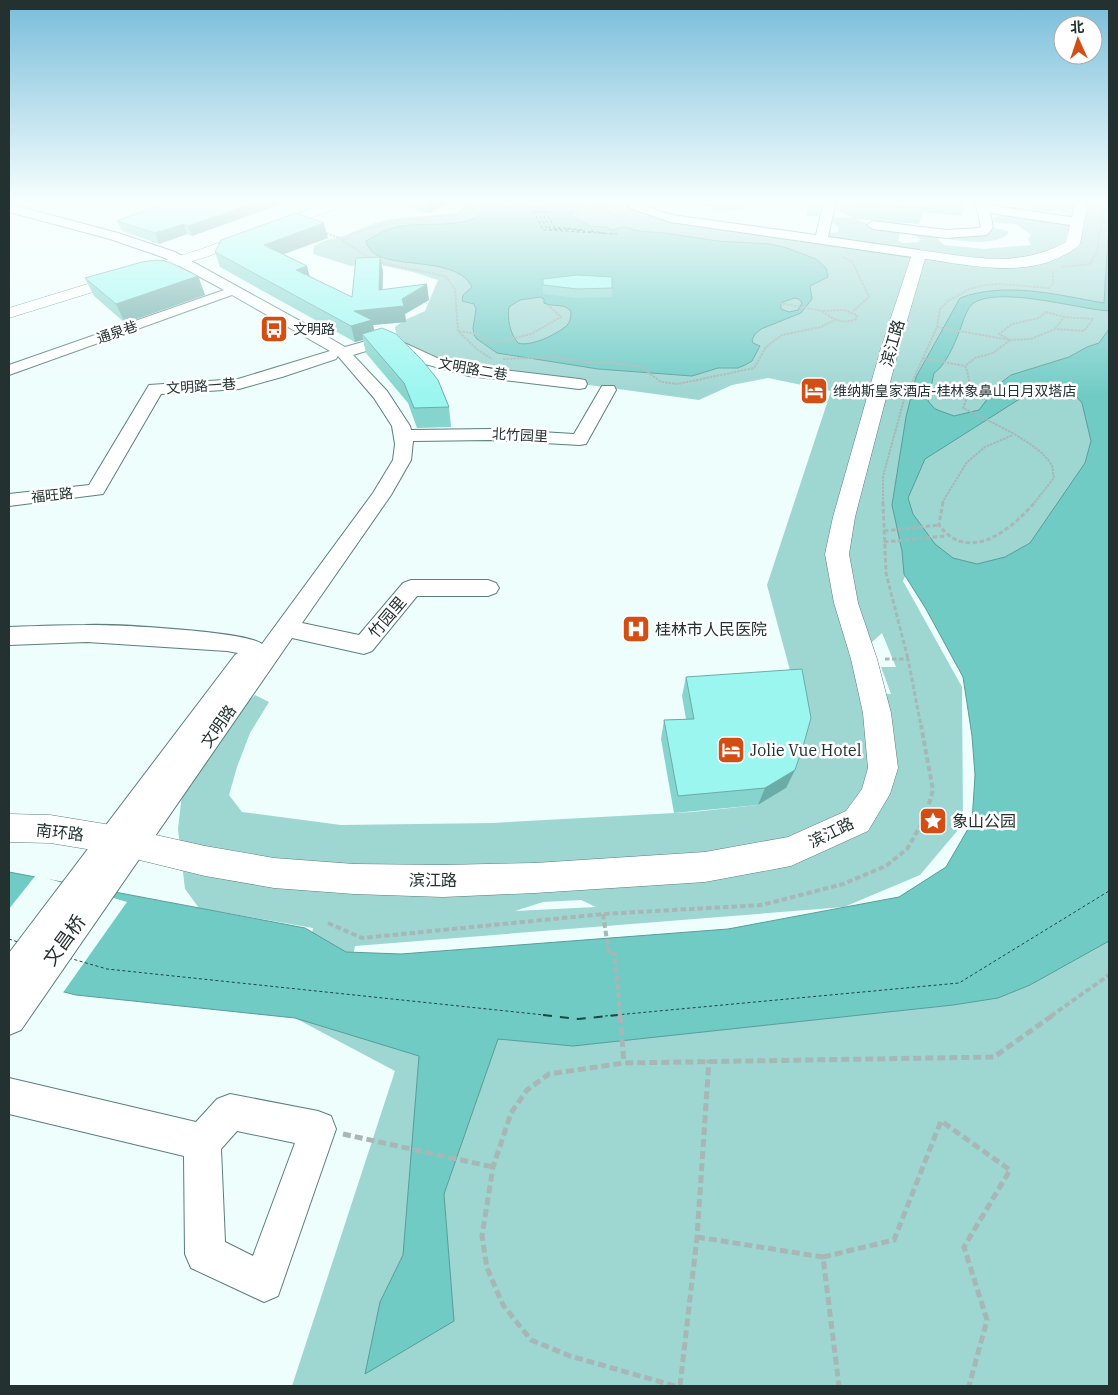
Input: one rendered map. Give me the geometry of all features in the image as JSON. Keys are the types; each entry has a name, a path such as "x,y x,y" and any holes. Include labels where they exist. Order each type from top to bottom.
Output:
{"main road":[{"path":"9,303 145,266"},
{"path":"9,313 150,266"},
{"name":"滨江路","path":"123,842 205,861 274,874 354,879 452,881 535,878 704,867 790,851 858,821 875,794 883,768 877,714 864,658 846,603 837,554 852,488 916,266"},
{"name":"南环路","path":"9,828 50,829 123,842"}],"street":[{"name":"文明路","path":"123,842 253,648 368,492 389,460 390,444 388,430 375,408 341,366 337,354 317,346 226,294 182,266"},
{"name":"文明路","path":"96,877 287,628 395,474 402,460 404,444 401,426 381,395 337,354 306,330 185,266"},
{"name":"通泉巷","path":"9,370 226,294"},
{"name":"文明路二巷","path":"337,354 387,340 431,361 469,371 579,384"},
{"name":"文明路一巷","path":"96,490 155,389 238,384 337,354"},
{"name":"北竹园里","path":"403,436 489,433 530,434 580,440 608,390"},
{"name":"福旺路","path":"9,500 96,490"},
{"name":"竹园里","path":"287,628 364,645 411,588 488,588"},
{"path":"9,636 87,633 227,642 253,648"},
{"name":"文昌桥","path":"13,999 96,877"},
{"path":"9,1096 202,1142"},
{"path":"230,1112 318,1129 264,1282 206,1254 202,1142 230,1112"}],"path":[{"path":"399,266 445,276 455,289 458,331 478,350 493,360"},
{"path":"908,659 886,574 884,542 883,476 904,400 937,327 940,309 956,295 985,285 1000,284 1049,288 1053,285 1054,272"},
{"path":"502,359 557,357 589,363 641,367 661,382 678,384 754,368 766,347 782,334 821,327 835,320 853,321 857,316 853,312 843,309 822,311 780,303"},
{"path":"458,331 477,334 494,343 515,339 531,334 560,317 548,305"},
{"path":"822,311 835,320"},
{"path":"937,327 1010,340 1031,339 1055,329 1084,331 1092,318 1064,317 1046,312 1044,316 1011,324 999,334 1010,340"},
{"path":"1055,329 1064,317"},
{"path":"923,358 965,366 976,358 993,353 1010,340"},
{"path":"884,542 946,536 968,544 990,539 1011,527 1027,512 1054,478 1052,467 1045,457 1032,446 963,408 968,398 971,377 965,366"},
{"path":"946,536 939,525 943,500 967,462 985,447 1013,435"},
{"path":"884,531 939,525"},
{"path":"603,914 608,954 614,954 624,1062"},
{"path":"675,1386 570,1356 531,1340 503,1305 487,1268 482,1236 493,1167 511,1113 527,1090 549,1074 624,1062 994,1057 1109,975"},
{"path":"680,1386 697,1237 709,1060"},
{"path":"697,1237 823,1257 894,1240 941,1121 1010,1170 964,1247 987,1320 969,1386"},
{"path":"318,1129 493,1167"},
{"path":"823,1257 839,1386"}],"shaded area":[{"name":"象山公园","path":"385,266 1106,266 1104,303 1109,306 1109,329 1105,337 1085,415 1091,441 1085,463 1040,549 974,575 916,552 903,581 962,687 963,824 920,875 844,907 355,946 342,1013 1109,923 1109,1386 292,1386 395,1071 295,1018 313,928 199,908 185,889 178,829 182,794 234,715 255,695 269,702 250,733 229,795 242,812 341,825 492,823 693,812 758,805 786,788 795,689 767,585 831,391 768,378 732,385 699,400 464,368 413,350 397,337 395,327 425,311 438,280","holes":["882,633 896,667 881,667 891,694 886,694 874,675 870,644","581,900 596,907 515,911 543,902"]},
{"path":"434,266 824,266 828,277 810,286 812,299 801,313 761,329 755,334 752,340 753,343 760,346 752,361 738,368 718,368 692,376 598,369 497,353 474,335 473,328 476,309 474,304 462,301 463,295 472,287 463,276 449,269","holes":["540,297 544,299 544,303 569,309 571,312 569,322 561,330 543,340 523,344 518,343 510,326 509,307 520,300","794,298 799,299 802,303 798,310 789,312 781,309 781,303"]},
{"path":"1106,266 1109,266 1109,311 1018,297 984,299 972,304 948,357 934,373 928,401 935,409 954,416 979,410 998,385 1011,375 1069,357 1099,343 1109,329 1109,941 1030,985 998,998 953,1005 573,1046 498,1039 444,1194 454,1321 365,1374 380,1302 403,1255 419,1056 295,1018 76,995 9,978 9,872 305,928 346,952 401,954 728,929 899,897 946,867 972,822 975,775 972,736 963,677 926,609 904,574 902,551 892,505 906,417 916,377 960,298 995,290 1050,293 1104,303","holes":["1049,389 1073,392 1082,403 1091,441 1085,463 1030,543 1005,557 977,564 953,558 935,544 913,514 908,498 925,459 1029,393"]}],"pier":[{"path":"36,875 127,902 62,994 9,980 9,909"}],"building":[{"path":"127,266 177,266 198,276 116,304 85,278"},
{"path":"241,266 307,266 296,270 352,297 355,266 380,266 379,290 427,284 402,299 404,306 354,311 372,320 351,326"},
{"path":"577,275 612,277 612,288 577,289 543,285 543,279"},
{"path":"382,328 396,334 422,360 438,380 449,407 414,408 404,383 362,334"},
{"name":"Jolie Vue Hotel","path":"802,669 811,718 795,770 765,788 678,796 664,720 694,719 686,677"}],"ferry route":[{"path":"605,1016 959,983 1109,891"},
{"path":"9,939 18,942"},
{"path":"69,958 107,969 554,1016"},
{"path":"543,1015 578,1019 618,1015"}],"place":[{"name":"文明路","path":"274,329"},
{"name":"维纳斯皇家酒店-桂林象鼻山日月双塔店","path":"814,391"},
{"name":"桂林市人民医院","path":"636,629"},
{"name":"Jolie Vue Hotel","path":"731,750"},
{"name":"象山公园","path":"933,821"}]}
